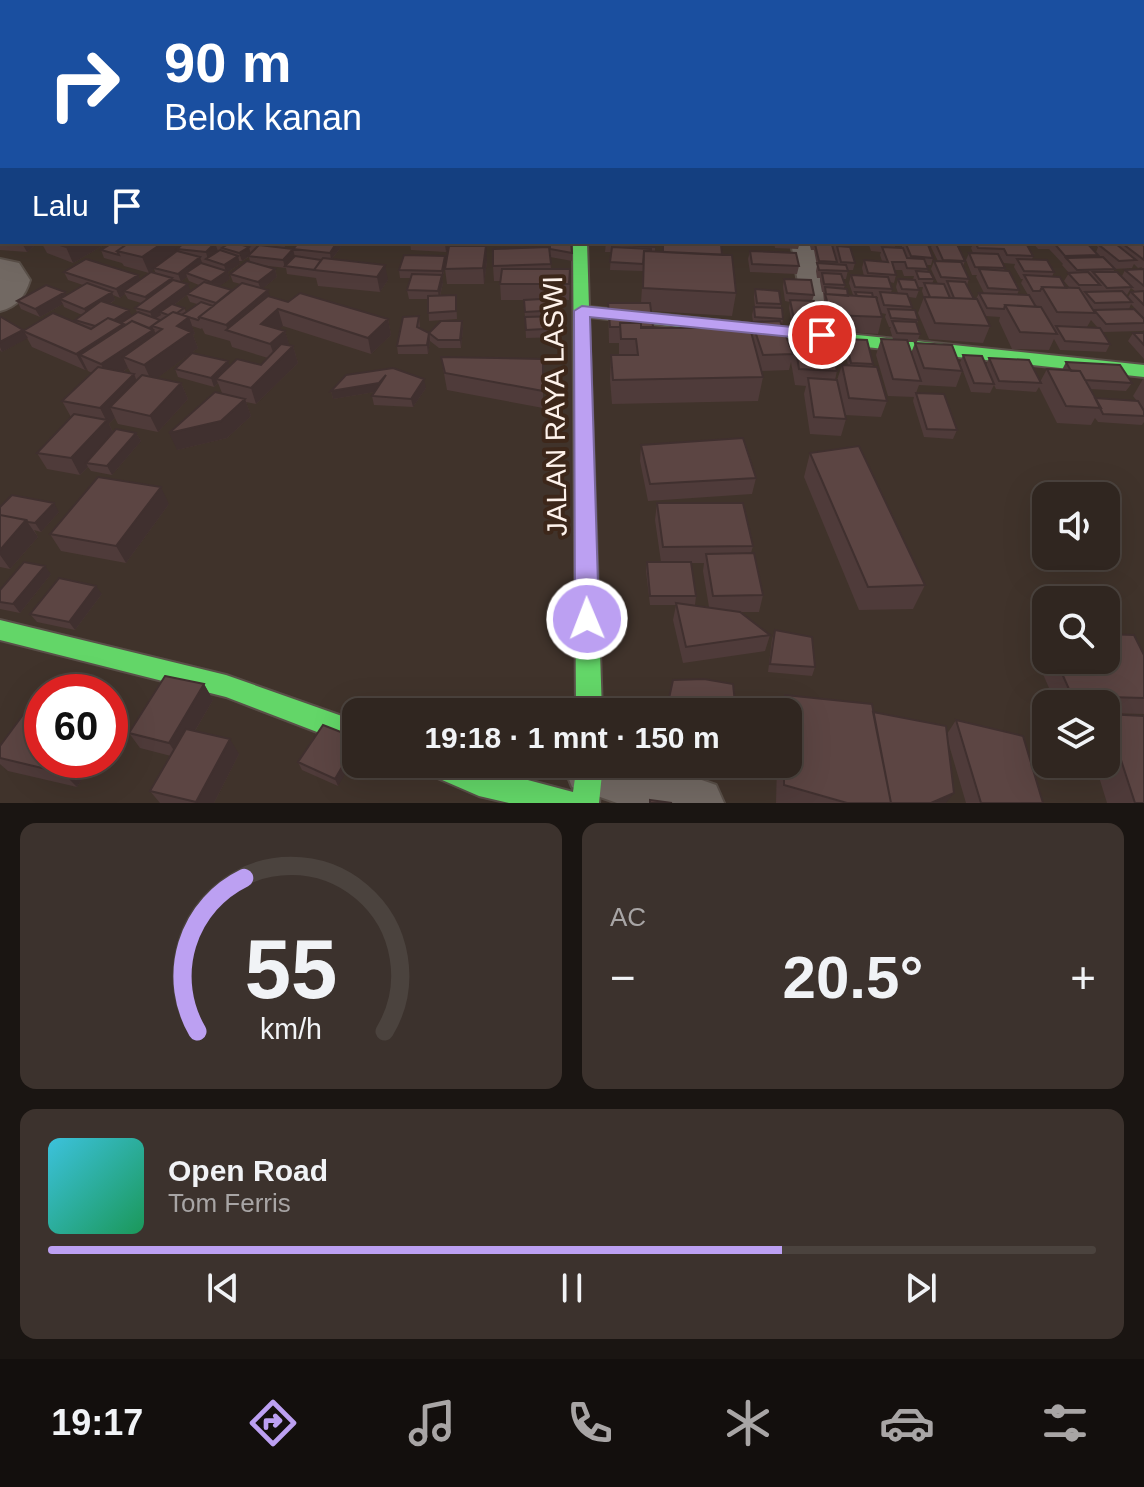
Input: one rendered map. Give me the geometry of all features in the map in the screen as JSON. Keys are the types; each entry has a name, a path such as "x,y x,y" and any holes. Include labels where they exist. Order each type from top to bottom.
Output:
{"street":[{"name":"JALAN RAYA LASWI","path":"580,244 589,698"},
{"path":"804,244 822,335"},
{"path":"0,267 9,269 16,280 12,292 0,302"},
{"path":"582,311 822,335 976,357 1144,371"},
{"path":"0,630 226,686 342,729"},
{"path":"469,778 479,782 582,785 698,803"}],"building":[{"path":"111,244 127,244 117,251 119,255 101,250"},
{"path":"127,244 161,244 142,257 117,251"},
{"path":"183,244 214,244 206,252 177,249"},
{"path":"228,244 249,247 239,253 222,248"},
{"path":"297,244 336,244 330,253 293,249"},
{"path":"550,244 571,244 572,253 550,249"},
{"path":"606,244 655,244 655,247"},
{"path":"663,244 721,244 722,255 663,252"},
{"path":"815,244 832,245 837,262 819,261"},
{"path":"906,244 928,244 933,258 911,256"},
{"path":"936,244 957,244 965,261 943,260"},
{"path":"976,244 1027,244 1033,256 1007,255 1004,249 978,248"},
{"path":"1055,244 1088,244 1098,255 1065,256"},
{"path":"1116,244 1136,260 1119,261 1099,245"},
{"path":"1123,244 1142,244 1144,260"},
{"path":"259,245 293,249 283,260 248,256"},
{"path":"449,246 486,246 483,268 445,269"},
{"path":"837,246 850,247 855,263 841,262"},
{"path":"549,247 551,264 493,266 493,249"},
{"path":"612,247 651,251 644,251 643,264 610,262"},
{"path":"882,247 903,248 907,258 924,259 928,269 907,268 905,262 892,262 896,275 868,273 864,260 888,262"},
{"path":"220,250 238,256 224,265 206,259"},
{"path":"177,251 200,257 178,274 154,268"},
{"path":"644,251 732,255 736,293 643,288"},
{"path":"750,251 796,253 799,266 752,264"},
{"path":"969,253 998,254 1005,268 975,267"},
{"path":"404,255 445,256 442,271 399,270"},
{"path":"295,256 321,260 314,270 285,266"},
{"path":"1103,257 1115,269 1077,270 1066,258"},
{"path":"323,258 385,265 377,277 314,270"},
{"path":"86,259 138,275 116,289 64,272"},
{"path":"1017,259 1047,260 1054,272 1024,271"},
{"path":"247,261 275,269 258,282 230,274"},
{"path":"934,261 961,262 969,279 941,277"},
{"path":"201,263 227,271 211,282 186,273"},
{"path":"817,263 846,265 848,271 819,270"},
{"path":"502,269 570,269 569,284 500,284"},
{"path":"979,269 1009,271 1019,290 988,288"},
{"path":"1144,269 1144,286 1125,270"},
{"path":"916,271 930,272 934,279 919,279"},
{"path":"151,272 172,278 145,297 124,291"},
{"path":"1088,272 1100,285 1079,285 1068,273"},
{"path":"1093,272 1117,272 1132,287 1107,288"},
{"path":"822,273 841,274 845,285 824,284"},
{"path":"412,274 442,275 438,291 407,290"},
{"path":"851,275 888,277 892,289 855,287"},
{"path":"1024,275 1060,277 1066,288 1042,287 1040,291 1033,291"},
{"path":"784,279 811,280 814,295 787,293"},
{"path":"898,279 915,280 919,290 902,289"},
{"path":"173,280 188,284 150,312 135,308"},
{"path":"947,281 965,282 974,299 954,298"},
{"path":"204,282 232,290 216,303 187,294"},
{"path":"87,283 112,292 84,309 60,299"},
{"path":"242,283 268,290 226,325 199,317"},
{"path":"924,283 944,284 950,298 930,297"},
{"path":"46,285 65,292 35,309 17,301"},
{"path":"825,287 847,289 848,296 826,294"},
{"path":"1042,287 1079,288 1095,313 1057,312"},
{"path":"755,289 779,291 781,304 757,303"},
{"path":"1122,291 1132,302 1095,303 1085,292"},
{"path":"1144,291 1144,305 1131,292"},
{"path":"855,292 872,293 873,297 857,296"},
{"path":"880,292 907,294 912,307 884,305"},
{"path":"300,293 388,319 368,338 278,309 261,324 285,331 270,344 226,330 268,296 288,302"},
{"path":"979,293 1029,295 1036,307 1005,305 1004,309 987,308"},
{"path":"825,294 876,297 882,317 831,315"},
{"path":"456,295 456,311 428,313 428,296"},
{"path":"924,297 977,299 990,326 935,323"},
{"path":"559,298 560,310 525,312 524,300"},
{"path":"790,300 814,301 819,321 794,319"},
{"path":"101,301 129,310 114,320 108,318 95,326 75,320"},
{"path":"201,302 213,306 198,320 182,315"},
{"path":"608,303 650,303 653,327 641,327 641,323 620,323 620,327 610,327"},
{"path":"172,304 184,308 168,315 160,312"},
{"path":"1005,305 1041,307 1057,334 1020,332"},
{"path":"754,307 782,308 783,319 755,317"},
{"path":"888,309 915,310 918,320 891,318"},
{"path":"1134,309 1144,323 1106,324 1094,310"},
{"path":"138,312 160,320 149,328 132,321 126,325 121,323"},
{"path":"173,312 189,317 177,326 191,332 144,365 123,357 162,329 152,326"},
{"path":"53,313 91,329 108,318 123,324 76,354 23,331"},
{"path":"419,316 417,327 429,333 427,345 397,346 403,317"},
{"path":"561,316 562,328 526,330 525,317"},
{"path":"1,317 23,330 0,342"},
{"path":"132,321 153,330 101,364 80,355"},
{"path":"441,321 462,321 460,340 438,340 429,333"},
{"path":"780,321 793,354 763,355 752,322"},
{"path":"892,321 916,322 920,334 897,333"},
{"path":"710,322 736,322 738,328 711,328"},
{"path":"620,323 641,323 641,328 750,328 763,377 613,380 611,355 638,355 636,339 621,339"},
{"path":"792,325 827,327 837,371 799,369"},
{"path":"1056,326 1100,328 1110,344 1065,341"},
{"path":"1133,333 1144,333 1144,345"},
{"path":"846,339 867,340 873,364 851,363"},
{"path":"881,339 907,340 921,381 893,379"},
{"path":"915,343 952,345 962,371 924,368"},
{"path":"281,344 293,346 251,388 216,379 237,359 261,365"},
{"path":"192,353 228,361 211,378 175,369"},
{"path":"963,355 982,356 994,384 974,383"},
{"path":"441,357 543,359 543,391 445,373"},
{"path":"989,358 1029,360 1041,383 999,381"},
{"path":"1066,362 1120,365 1132,383 1085,380 1080,371 1071,371"},
{"path":"842,365 877,367 887,401 849,398"},
{"path":"98,367 134,374 100,408 62,401"},
{"path":"393,368 424,379 411,399 372,396 386,375 379,383 331,391 346,375"},
{"path":"1047,369 1080,371 1101,408 1066,406"},
{"path":"142,375 181,383 150,416 110,407"},
{"path":"808,378 837,380 846,419 814,417"},
{"path":"215,392 245,399 221,421 169,433"},
{"path":"916,393 944,394 957,430 927,429"},
{"path":"1095,398 1138,401 1144,416 1103,414"},
{"path":"74,414 107,420 71,458 37,453"},
{"path":"116,429 136,433 107,466 86,463"},
{"path":"743,438 756,478 650,484 641,445"},
{"path":"859,446 925,585 868,587 810,453"},
{"path":"98,477 161,487 116,546 50,534"},
{"path":"12,495 54,503 35,523 28,522 0,515 0,507"},
{"path":"657,503 743,503 753,546 663,547"},
{"path":"0,515 26,520 0,550"},
{"path":"754,553 763,595 713,596 706,554"},
{"path":"24,562 45,566 13,604 0,602 0,590"},
{"path":"647,562 691,562 696,596 650,596"},
{"path":"59,578 96,586 69,622 30,614"},
{"path":"676,603 740,612 770,635 686,647"},
{"path":"775,630 812,637 815,667 770,664"},
{"path":"1120,634 1134,635 1144,655 1144,698 1120,697 1120,690 1069,690 1062,674 1120,674"},
{"path":"165,676 204,684 169,743 129,733"},
{"path":"704,679 733,684 734,698 669,698 673,680"},
{"path":"785,695 872,704 891,803 847,803 784,785 784,778 802,778 802,698 785,698"},
{"path":"873,712 946,726 954,793 931,803 891,803"},
{"path":"24,713 24,764 0,758 0,746"},
{"path":"1120,715 1144,716 1144,803 1135,803 1120,757"},
{"path":"956,720 1023,736 1032,766 1032,778 1036,778 1043,803 981,803"},
{"path":"323,725 342,732 342,767 335,779 298,762"},
{"path":"186,729 230,739 196,802 150,791"}],"traffic: fast":[{"path":"580,244 589,698"},
{"path":"582,311 1144,371"},
{"path":"0,630 226,686 342,729"},
{"path":"469,778 565,803"},
{"path":"585,803 588,778"}],"route":[{"path":"587,619 582,311 822,335"}]}
